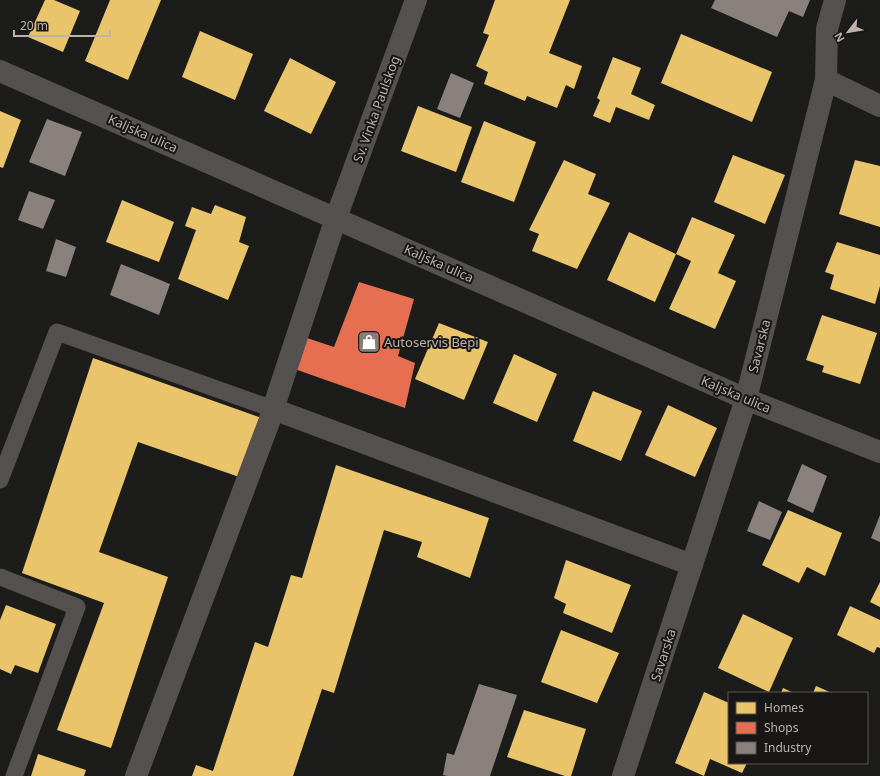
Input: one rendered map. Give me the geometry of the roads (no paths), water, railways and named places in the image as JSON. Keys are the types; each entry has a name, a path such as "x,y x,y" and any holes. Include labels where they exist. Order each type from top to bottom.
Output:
{"street":[{"name":"Sv. Vinka Paulskog","path":"136,776 270,422 336,218 416,0"},
{"name":"Savarska","path":"623,776 746,399 826,80 827,29 836,0"},
{"name":"Kaljska ulica","path":"0,71 746,399 880,452"},
{"path":"826,80 880,106"},
{"path":"273,409 692,565"}],"lane":[{"path":"0,480 57,332 273,409"},
{"path":"0,576 77,606 14,776"}],"place":[{"name":"Autoservis Bepi","path":"369,342"}]}
